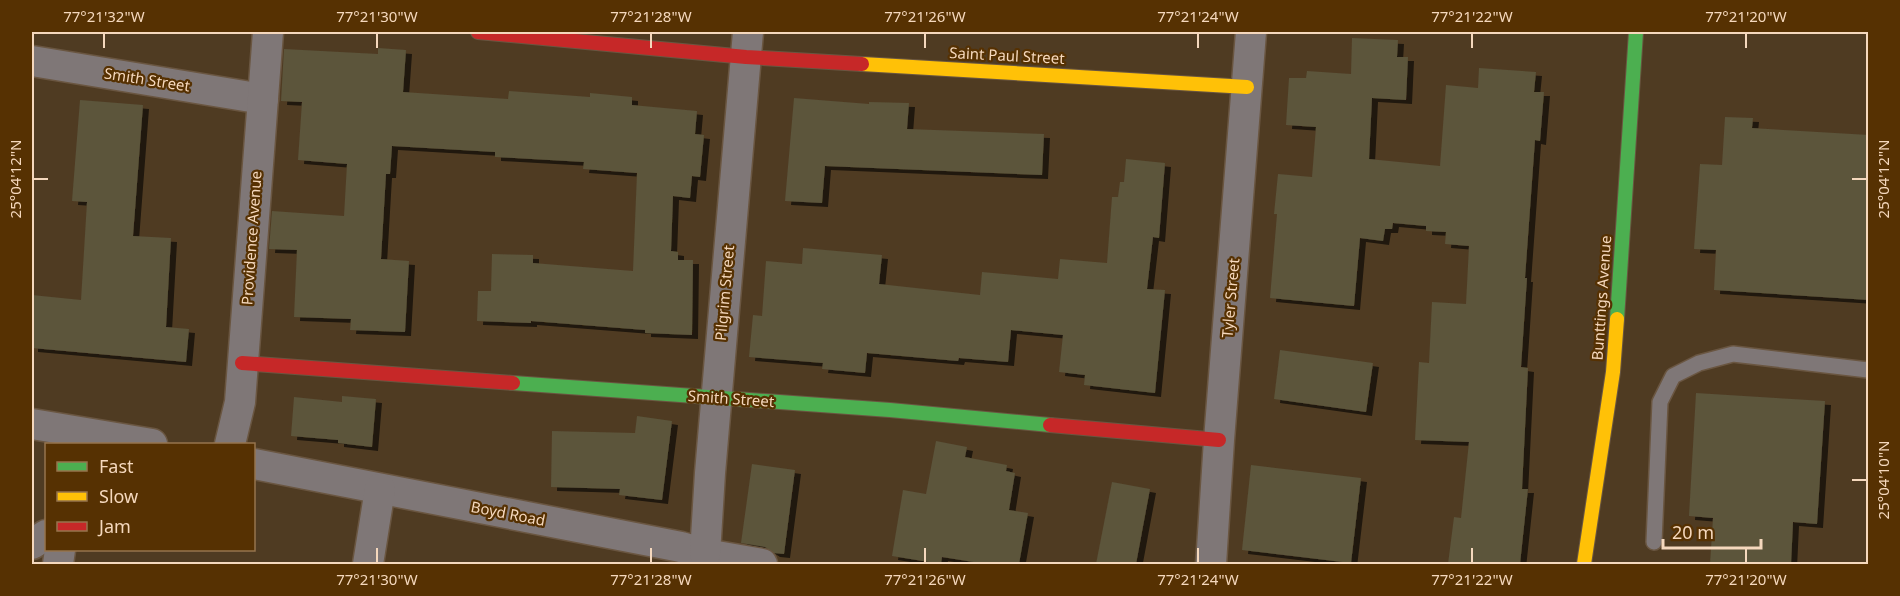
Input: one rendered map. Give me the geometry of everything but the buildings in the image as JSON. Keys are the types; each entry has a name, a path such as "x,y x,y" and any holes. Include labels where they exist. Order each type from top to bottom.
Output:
{"street":[{"name":"Providence Avenue","path":"230,443 240,402 250,246 268,32"},
{"name":"Saint Paul Street","path":"478,32 747,44 1247,87"},
{"name":"Tyler Street","path":"1211,564 1251,32"},
{"name":"Bunttings Avenue","path":"1584,564 1614,372 1636,32"},
{"name":"Pilgrim Street","path":"687,555 716,398 747,44"},
{"name":"Smith Street","path":"32,62 263,99"},
{"name":"Smith Street","path":"243,363 890,410 1219,440"},
{"path":"32,424 134,443"},
{"name":"Boyd Road","path":"255,464 687,555 762,564"},
{"path":"368,564 380,489"},
{"path":"32,544 45,536"}],"lane":[{"path":"1654,542 1660,402 1673,376 1699,363 1733,354 1869,370"}],"traffic: fast":[{"path":"1617,319 1636,32"},
{"path":"513,383 890,410 1050,425"}],"traffic: slow":[{"path":"862,64 1247,87"},
{"path":"1584,564 1613,372 1617,319"}],"traffic: jam":[{"path":"478,32 746,57 862,64"},
{"path":"242,363 513,383"},
{"path":"1050,425 1219,440"}]}
